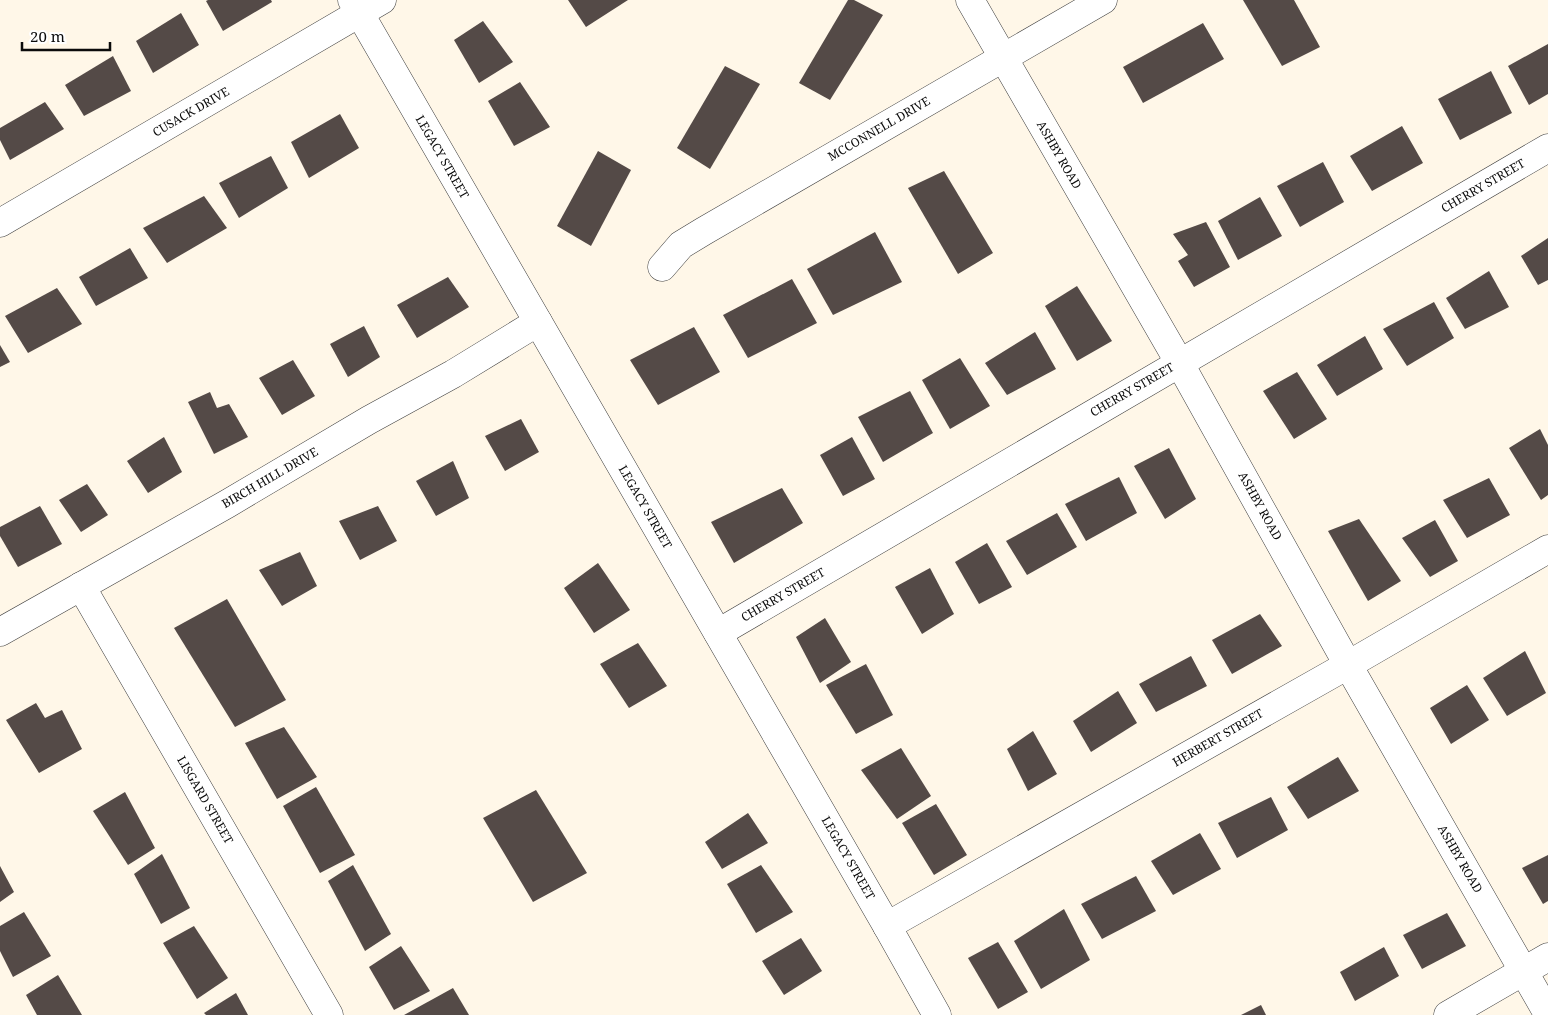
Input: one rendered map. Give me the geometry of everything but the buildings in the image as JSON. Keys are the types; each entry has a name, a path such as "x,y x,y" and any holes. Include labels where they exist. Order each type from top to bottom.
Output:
{"street":[{"name":"ASHBY ROAD","path":"970,0 1179,362 1348,665 1548,1014"},
{"name":"MCCONNELL DRIVE","path":"662,267 681,245 704,231 1103,0"},
{"name":"CUSACK DRIVE","path":"0,223 364,4"},
{"name":"LEGACY STREET","path":"364,4 538,322 937,1015"},
{"name":"CHERRY STREET","path":"718,633 1548,148"},
{"name":"BIRCH HILL DRIVE","path":"0,632 227,504 369,420 453,374 538,322"},
{"name":"HERBERT STREET","path":"887,926 1348,665 1548,549"},
{"name":"LISGARD STREET","path":"81,586 329,1015"},
{"path":"1448,1015 1548,957"}]}
